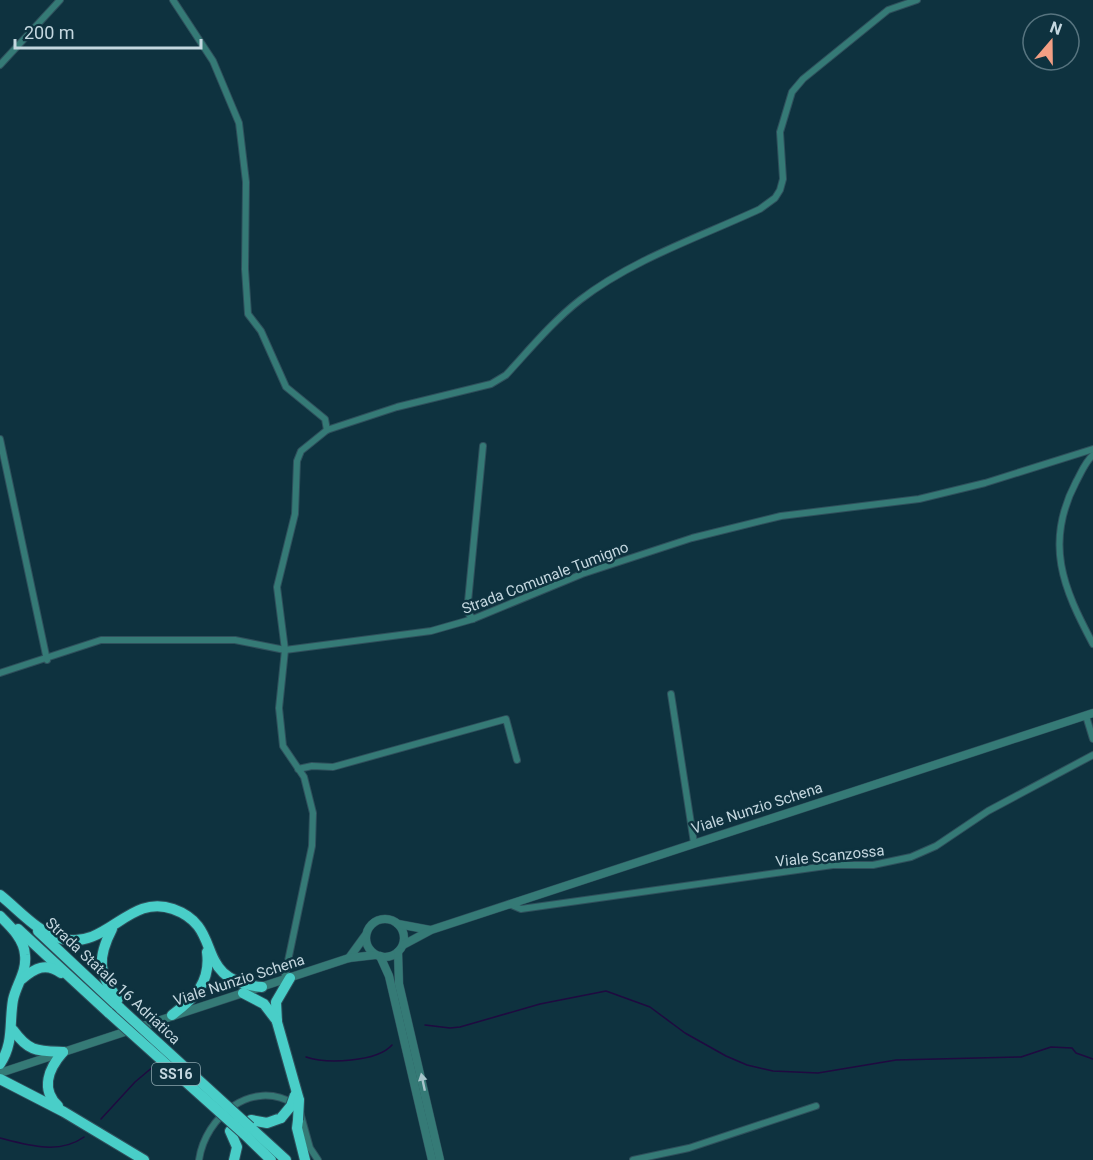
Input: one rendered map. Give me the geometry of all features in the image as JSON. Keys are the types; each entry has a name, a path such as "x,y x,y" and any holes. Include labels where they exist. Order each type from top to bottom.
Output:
{"highway":[{"path":"0,895 42,928 62,939 82,940 100,935 122,918 141,909 158,906 173,909 189,917 199,926 218,969 229,980 242,985 262,987"},
{"name":"Strada Statale 16 Adriatica","path":"0,895 123,1008 203,1092"},
{"path":"0,914 22,941 25,954 22,979 14,997 11,1013 13,1030 7,1053 0,1064"},
{"name":"Strada Statale 16 Adriatica","path":"0,914 109,1013 286,1160"},
{"path":"114,926 103,946 101,968 107,985 123,1008"},
{"path":"172,1015 198,993 205,980 208,961 206,940"},
{"path":"22,979 33,969 43,966 56,969 87,992"},
{"path":"287,979 276,1002 277,1022 297,1094 297,1128 305,1160"},
{"path":"243,993 264,1004 277,1022"},
{"path":"13,1030 24,1044 37,1051 63,1052"},
{"path":"63,1052 50,1066 47,1081 51,1100 64,1112"},
{"path":"0,1079 64,1112 144,1160"},
{"path":"203,1092 248,1127 281,1118 297,1094"},
{"path":"203,1092 230,1131 237,1147 234,1160"},
{"name":"Strada Statale 16 Adriatica","path":"248,1127 271,1160"}],"street":[{"path":"0,66 60,0"},
{"path":"173,0 213,61 239,123 246,182 245,269 248,314 261,331 286,387 325,419 327,430"},
{"path":"287,979 312,846 313,813 304,777 283,746 279,708 285,650 277,587 295,514 297,460 301,451 327,430 397,407 491,384 506,375 578,301 601,285 640,262 760,209 775,198 783,179 780,132 792,92 803,79 888,10 917,0"},
{"path":"0,439 47,660"},
{"path":"473,619 467,612 483,446"},
{"name":"Strada Comunale Tumigno","path":"0,673 47,660 101,640 235,640 285,650 431,631 473,619 582,574 692,538 782,516 919,499 985,483 1093,449"},
{"path":"1093,455 1064,506 1059,550 1069,600 1093,644"},
{"path":"671,694 694,843"},
{"path":"1089,714 1093,739"},
{"name":"Viale Nunzio Schena","path":"400,949 431,930 1089,714"},
{"path":"298,769 312,766 333,767 506,720 517,760"},
{"name":"Viale Scanzossa","path":"508,904 521,909 833,865 873,865 911,857 936,846 988,811 1093,755"},
{"path":"349,958 365,936 369,926 379,919 386,918 398,924 404,939 400,949 399,984 440,1160"},
{"name":"Viale Nunzio Schena","path":"398,924 431,930"},
{"path":"365,936 369,949 378,956 389,976 432,1160"},
{"path":"378,956 392,956 400,949"},
{"name":"Viale Nunzio Schena","path":"0,1073 349,958 378,956"},
{"path":"199,1160 206,1134 214,1123 239,1101 258,1095 286,1099 296,1106 303,1116 310,1148 318,1160"},
{"path":"633,1160 689,1148 816,1106"}],"waterway":[{"path":"425,1025 460,1027 540,1004 606,991 650,1007 685,1033 726,1056 747,1065 773,1071 818,1073 896,1060 1021,1057 1051,1047 1072,1048 1076,1053 1093,1059"},
{"path":"306,1057 338,1061 351,1060 375,1055 392,1045"},
{"path":"101,1119 135,1082 154,1066"},
{"path":"0,1138 32,1146 54,1147 64,1146 84,1137"}]}
